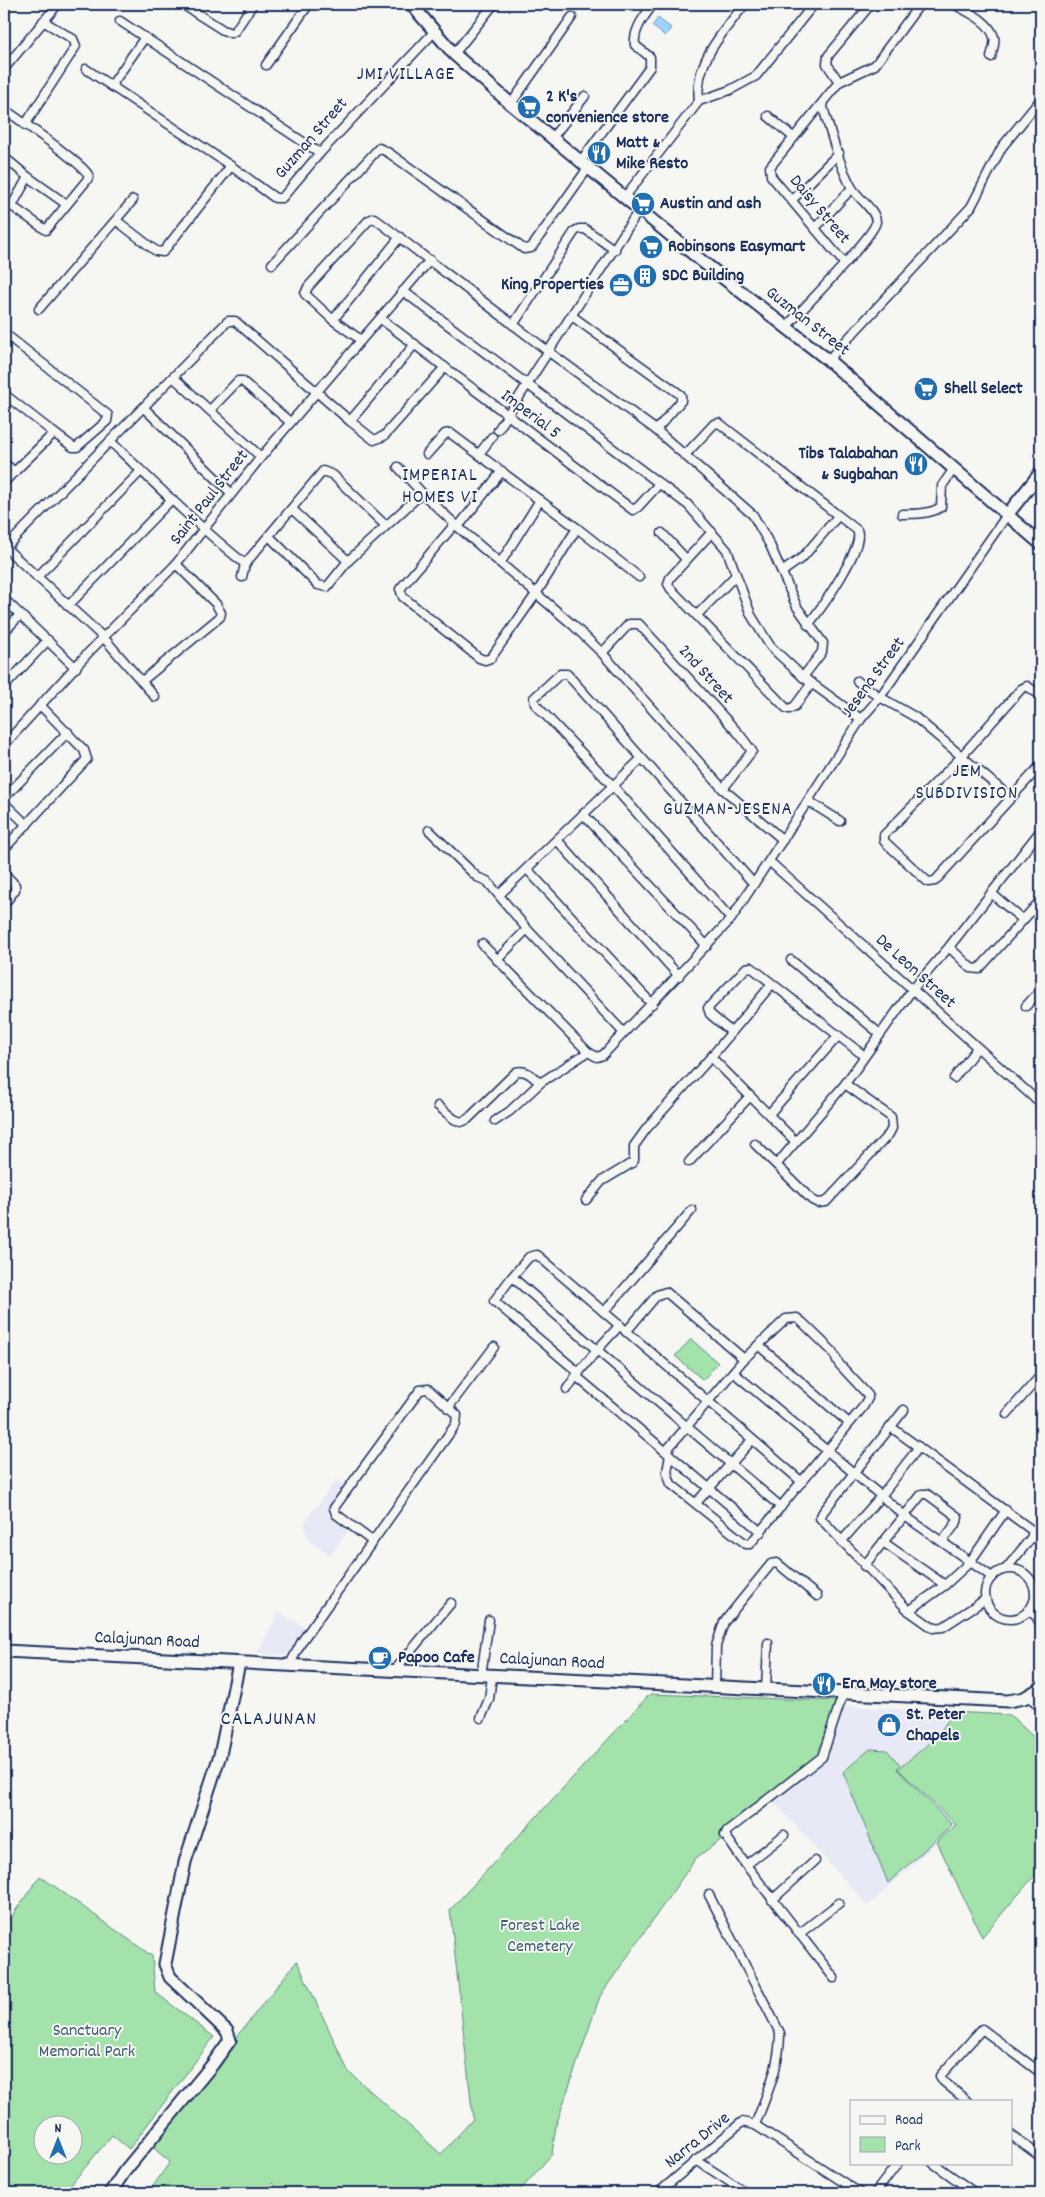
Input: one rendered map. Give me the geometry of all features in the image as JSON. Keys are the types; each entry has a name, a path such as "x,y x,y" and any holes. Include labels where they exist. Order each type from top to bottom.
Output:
{"main road":[{"name":"Guzman Street","path":"411,4 454,54 511,104 624,198 828,360 953,470 1041,544"},
{"path":"1007,515 1041,472"},
{"name":"Calajunan Road","path":"4,1651 843,1694 1008,1701 1029,1696"},
{"path":"110,2193 124,2172 212,2066 230,2040 227,2031 170,1977 165,1964 185,1862 222,1745 239,1664"},
{"path":"1029,1696 1041,1688"}],"street":[{"path":"4,69 58,4"},
{"path":"182,4 231,33 235,31 250,5"},
{"path":"266,65 309,4"},
{"path":"454,54 494,4"},
{"path":"272,264 380,148 524,249 531,248 650,66 650,58 635,45 634,40 636,30 653,4"},
{"path":"699,101 700,78 708,56 714,44 745,4"},
{"path":"624,198 699,101 730,90 756,76 814,4"},
{"path":"840,82 828,67 826,61 828,56 871,4"},
{"path":"768,116 793,137 840,82 875,65 920,4"},
{"path":"954,4 982,21 989,28 994,40 991,58"},
{"path":"511,104 572,17"},
{"path":"25,125 76,46 73,39 43,21"},
{"path":"120,21 320,153"},
{"name":"Guzman Street","path":"231,166 275,198 282,198 320,153 434,32"},
{"path":"111,86 145,38"},
{"path":"86,69 231,166 163,252 156,251 117,221"},
{"path":"552,138 585,96"},
{"path":"828,360 971,207 1002,147 1041,99"},
{"path":"786,327 873,230 876,223 875,217 852,188 822,104"},
{"path":"4,109 88,174 87,180 66,204 48,230 43,230 13,207 28,177"},
{"name":"Daisy Street","path":"793,137 770,167 771,176 816,227 844,263"},
{"path":"792,200 839,153"},
{"path":"4,157 66,204"},
{"path":"816,227 852,188"},
{"path":"40,309 133,200"},
{"path":"498,430 639,210"},
{"path":"360,340 333,320 305,294 308,287 369,220 376,219 549,352 656,430 686,454 753,515 770,545 797,607 808,625 823,643 824,650 803,677"},
{"path":"514,325 575,231 579,228 585,229 614,250"},
{"path":"333,320 400,238"},
{"name":"Saint Paul Street","path":"4,745 176,564 290,422 360,340 381,319 430,260"},
{"path":"404,291 688,505 727,550 751,616 770,646 803,677 861,719"},
{"path":"572,316 681,395 682,401 656,430"},
{"name":"Imperial 5","path":"381,319 634,510 659,484"},
{"path":"155,697 104,638 10,552 7,549 8,545 226,322 232,320 350,422 374,440 381,438 444,367"},
{"path":"4,333 108,416 107,421 78,447 73,447 4,394"},
{"path":"350,422 415,344"},
{"path":"173,377 261,457"},
{"path":"210,410 238,381 242,381 290,422"},
{"path":"144,408 232,493"},
{"path":"686,454 714,424 719,423 857,530 858,539 834,590 808,625"},
{"path":"4,482 54,433"},
{"path":"427,454 449,433 577,528 639,578"},
{"path":"479,454 492,437"},
{"path":"110,441 172,498 204,531 245,564"},
{"path":"4,463 15,472"},
{"path":"398,467 422,493 457,525 574,625 602,653 723,789 783,840"},
{"path":"902,514 925,513 941,507 942,486 953,470"},
{"path":"37,577 141,471"},
{"path":"242,577 245,564 293,510 320,474 327,471 385,525"},
{"path":"502,471 400,589 403,597 479,658 486,660 491,658 536,594 577,528"},
{"path":"269,536 321,587 330,585 348,561 385,525 407,509 422,493"},
{"path":"68,606 172,498"},
{"path":"501,562 540,500"},
{"path":"293,510 348,561"},
{"name":"Jesena Street","path":"588,1052 597,1057 603,1055 731,919 770,862 861,719 880,697 1007,515"},
{"path":"782,572 803,558 838,516"},
{"path":"712,532 686,559 670,578 668,584 786,708 790,709 795,706 812,683"},
{"path":"662,534 686,559"},
{"path":"142,681 220,617 221,613 216,604 176,564"},
{"path":"696,615 736,575"},
{"path":"4,599 76,668"},
{"path":"4,632 20,615"},
{"name":"2nd Street","path":"602,653 629,624 638,624 740,735 752,751 723,789"},
{"path":"4,687 48,640"},
{"path":"731,919 612,786 535,704 534,698 560,674 567,674 754,884"},
{"path":"856,681 915,717 1010,797"},
{"path":"1041,696 1027,686 1021,689 961,756 883,838 928,882 935,881 1041,765"},
{"path":"4,849 87,759 84,750 40,705"},
{"path":"4,798 68,732"},
{"path":"499,895 641,759"},
{"path":"808,801 840,822"},
{"path":"4,803 27,825"},
{"path":"583,814 707,946"},
{"path":"429,830 477,877 487,881 527,929 623,1032"},
{"path":"778,1164 844,1084 879,1032 912,990 949,947 1041,830"},
{"path":"557,840 679,976"},
{"name":"De Leon Street","path":"770,862 1038,1101"},
{"path":"527,869 652,1004"},
{"path":"4,874 15,885 15,890 4,904"},
{"path":"991,893 1023,920"},
{"path":"949,947 971,968 977,970 1041,900"},
{"path":"497,960 527,929"},
{"path":"482,944 588,1052 540,1083 510,1111 495,1121"},
{"path":"792,960 879,1032"},
{"path":"730,1031 710,1014 708,1008 749,967 754,968 863,1055"},
{"path":"586,1200 602,1182 632,1163 636,1144 730,1031 772,984"},
{"path":"1026,1006 1038,993 1041,993"},
{"path":"769,1114 838,1036"},
{"path":"954,1078 977,1048"},
{"path":"711,1056 796,1142"},
{"path":"438,1106 454,1119 461,1122 468,1119 516,1072 521,1070 526,1072 540,1083"},
{"path":"755,1144 778,1164 812,1200 818,1203 826,1202 889,1134 892,1128 890,1118 844,1084"},
{"path":"1038,1101 1041,1091"},
{"path":"689,1162 750,1096"},
{"path":"604,1312 692,1210"},
{"path":"760,1532 494,1301 528,1257 537,1255 802,1482"},
{"path":"512,1277 781,1507"},
{"path":"626,1332 657,1295 666,1292 744,1359"},
{"path":"797,1318 832,1351 839,1364 868,1395 867,1402 750,1544 746,1544 668,1480 667,1472 668,1453 686,1427 744,1359 786,1319 797,1318"},
{"path":"567,1389 597,1350 620,1325"},
{"path":"758,1345 849,1423"},
{"path":"448,1408 494,1346"},
{"path":"732,1372 905,1516 992,1577"},
{"path":"1007,1414 1041,1375"},
{"path":"289,1666 302,1641 456,1424 457,1415 428,1389 420,1390 334,1508 336,1514 372,1541"},
{"path":"904,1410 820,1516 822,1523 864,1566 927,1625 938,1629 986,1599"},
{"path":"890,1427 1031,1530 1033,1534 1006,1569 992,1577 987,1583 986,1599 993,1612 1007,1618 1021,1616 1028,1610 1035,1596 1034,1587 1030,1579 1023,1573 1006,1569"},
{"path":"696,1503 752,1440"},
{"path":"840,1542 881,1496 919,1447"},
{"path":"864,1566 922,1494 927,1494 958,1517 957,1522 942,1542"},
{"path":"910,1610 945,1585 970,1562 1006,1510"},
{"path":"884,1542 945,1585"},
{"path":"715,1688 716,1646 724,1622 771,1564 778,1564 817,1596"},
{"path":"394,1671 451,1603"},
{"path":"1028,1610 1038,1616 1041,1625"},
{"path":"480,1718 488,1706 487,1676 490,1620"},
{"path":"766,1690 768,1643"},
{"path":"834,1978 746,1866 726,1838 726,1833 822,1757 843,1694"},
{"path":"1029,1696 1041,1708"},
{"path":"746,1866 784,1835"},
{"path":"772,1900 816,1861"},
{"path":"709,1895 780,2033 780,2050 774,2076 755,2124"},
{"path":"799,1934 839,1903"},
{"path":"965,2100 943,2081 940,2076 982,2029 1041,2073"},
{"path":"953,2100 958,2094"},
{"name":"Narra Drive","path":"658,2193 742,2122 755,2124 860,2193"},
{"path":"1012,2135 1041,2157"},
{"path":"696,2160 747,2193"},
{"path":"875,2193 897,2164"},
{"path":"934,2164 975,2193"}],"shaded area":[{"path":"337,1479 347,1487 328,1514 348,1531 331,1555 308,1540 304,1523"},
{"path":"279,1612 307,1629 290,1655 257,1653"},
{"path":"842,1706 952,1712 948,1721 934,1738 899,1769 956,1825 868,1906 772,1800 826,1759"}],"green space":[{"path":"691,1339 718,1363 703,1380 675,1356"},
{"name":"Forest Lake Cemetery","path":"650,1694 836,1701 818,1756 719,1834 722,1839 696,1858 600,1996 556,2125 552,2154 518,2193 282,2193 272,2183 263,2193 148,2193 170,2162 150,2145 297,1961 348,2071 441,2154 473,2119 450,1910"},
{"path":"952,1712 1010,1715 1041,1744 1041,1868 982,1937 937,1842 956,1825 898,1769 936,1736 948,1721"},
{"path":"870,1749 887,1750 900,1765 897,1769 952,1825 888,1883 843,1772"},
{"name":"Sanctuary Memorial Park","path":"40,1876 152,1956 155,1992 214,2037 129,2149 112,2135 64,2193 8,2193 4,2190 4,1927"}],"water":[{"path":"658,18 671,28 665,36 652,26"}],"place":[{"name":"2 K's convenience store","path":"529,107"},
{"name":"Matt & Mike Resto","path":"599,153"},
{"name":"Austin and ash","path":"643,204"},
{"name":"Robinsons Easymart","path":"651,247"},
{"name":"SDC Building","path":"645,276"},
{"name":"King Properties","path":"621,285"},
{"name":"Shell Select","path":"926,389"},
{"name":"Tibs Talabahan & Sugbahan","path":"916,464"},
{"name":"Papoo Cafe","path":"380,1658"},
{"name":"Era May store","path":"824,1684"},
{"name":"St. Peter Chapels","path":"889,1725"}],"district":[{"name":"JMI VILLAGE","path":"406,75"},
{"name":"IMPERIAL HOMES VI","path":"440,487"},
{"name":"JEM SUBDIVISION","path":"967,783"},
{"name":"GUZMAN-JESENA","path":"728,810"},
{"name":"CALAJUNAN","path":"269,1720"}]}
